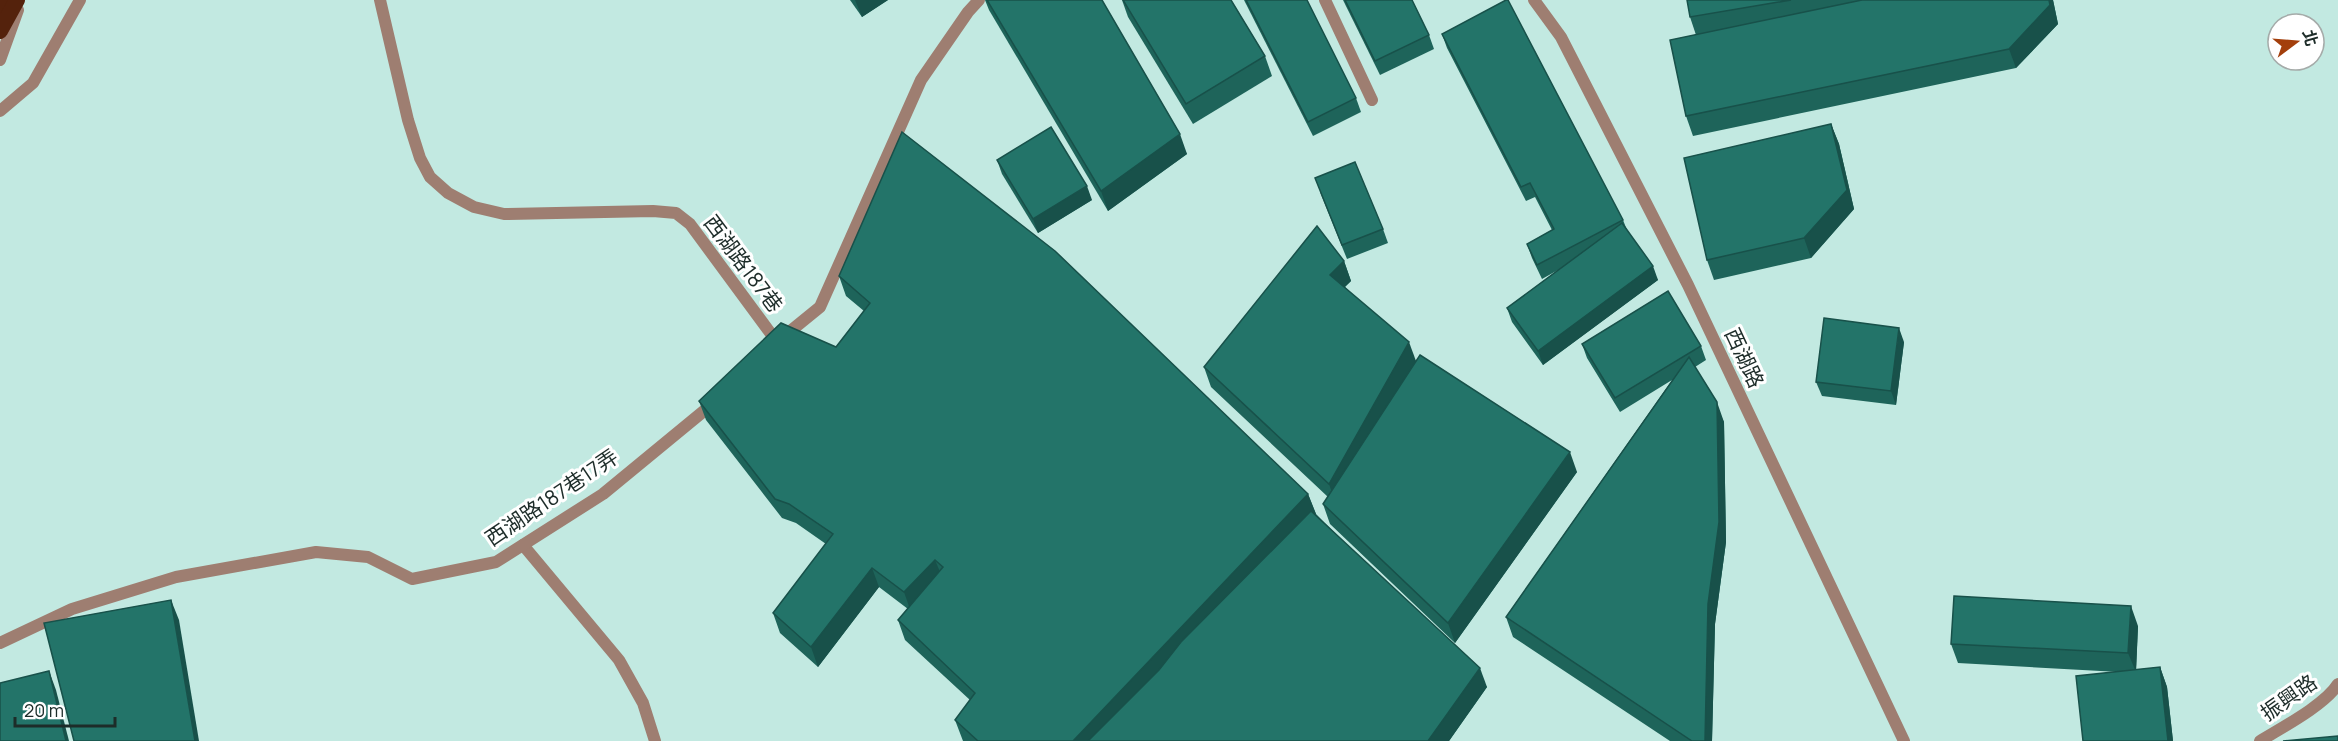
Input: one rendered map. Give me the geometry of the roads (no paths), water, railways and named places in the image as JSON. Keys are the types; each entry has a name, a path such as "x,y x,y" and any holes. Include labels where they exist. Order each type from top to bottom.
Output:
{"highway":[{"path":"0,8 3,0"},
{"path":"0,31 17,0"}],"street":[{"path":"0,60 22,0"},
{"path":"0,111 33,83 80,0"},
{"name":"西湖路187巷","path":"380,0 408,120 420,158 430,177 448,193 474,207 504,214 653,211 676,213 690,224 773,346 820,307 921,80 968,12 979,0"},
{"path":"1325,0 1372,100"},
{"name":"西湖路","path":"1534,0 1561,37 1688,285 1904,741"},
{"name":"西湖路187巷17弄","path":"0,643 72,609 187,575 316,552 368,558 412,579 496,562 603,494 729,388"},
{"path":"523,545 619,660 643,703 655,741"},
{"name":"振興路","path":"2260,741 2301,716 2334,690 2338,684"}]}
